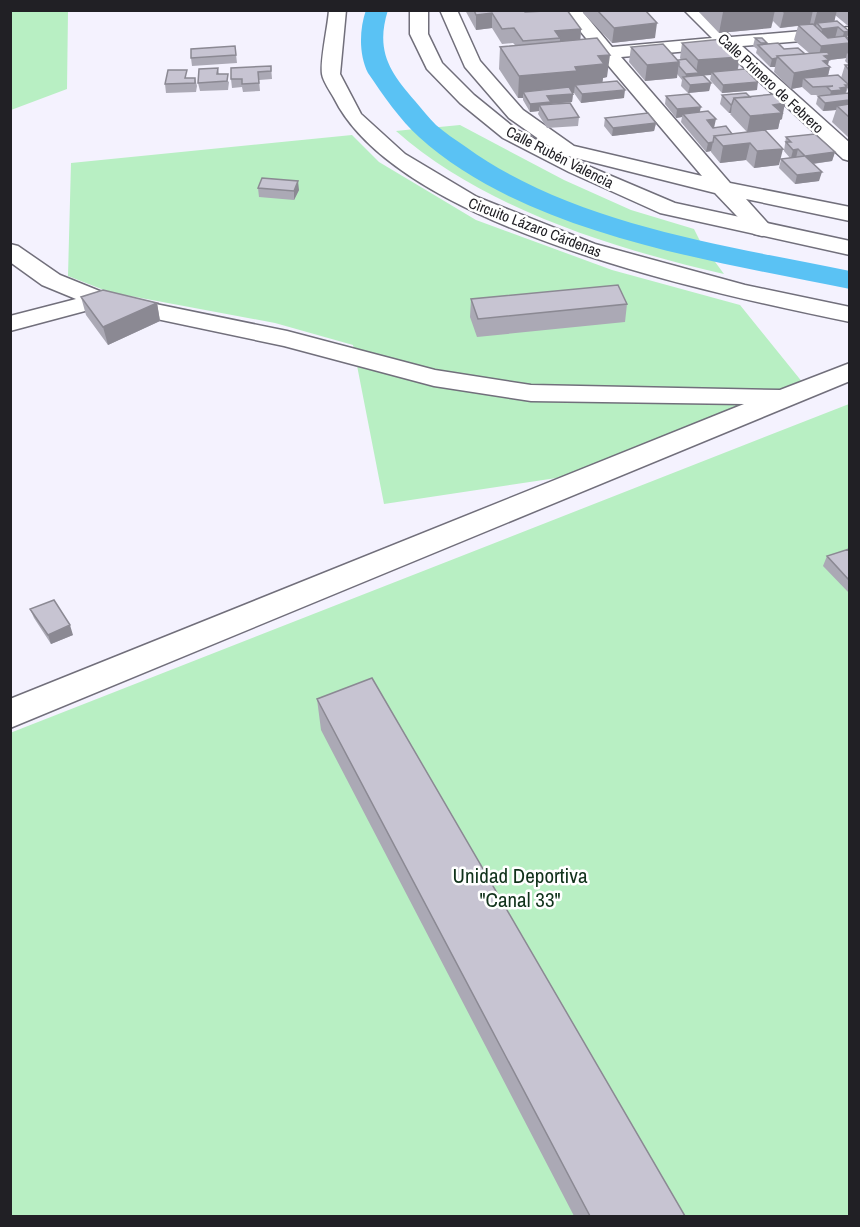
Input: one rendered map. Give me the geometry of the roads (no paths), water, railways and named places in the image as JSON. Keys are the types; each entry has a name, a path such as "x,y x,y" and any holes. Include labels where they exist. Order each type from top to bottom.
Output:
{"street":[{"name":"Circuito Lázaro Cárdenas","path":"338,10 331,74 353,117 398,158 469,202 586,249 741,292 849,315"},
{"name":"Calle Rubén Valencia","path":"419,10 419,34 434,65 467,99 510,134 576,168 668,208 849,248"},
{"name":"Calle Rubén Valencia","path":"448,10 471,63 516,114 567,150 723,188 849,214"},
{"path":"571,10 723,188 762,229"},
{"name":"Calle Primero de Febrero","path":"692,10 849,155"},
{"path":"828,18 848,33"},
{"path":"551,57 848,33"},
{"path":"434,65 494,61"},
{"path":"814,122 838,120"},
{"path":"10,251 51,280 100,300 287,339 434,378 531,393 787,396"},
{"path":"10,324 100,300"},
{"path":"10,714 849,371"}],"waterway":[{"path":"377,10 373,44 380,73 428,131 477,168 535,197 598,221 664,240 850,280"}],"park label":[{"name":"Unidad Deportiva \"Canal 33\"","path":"520,887"}]}
